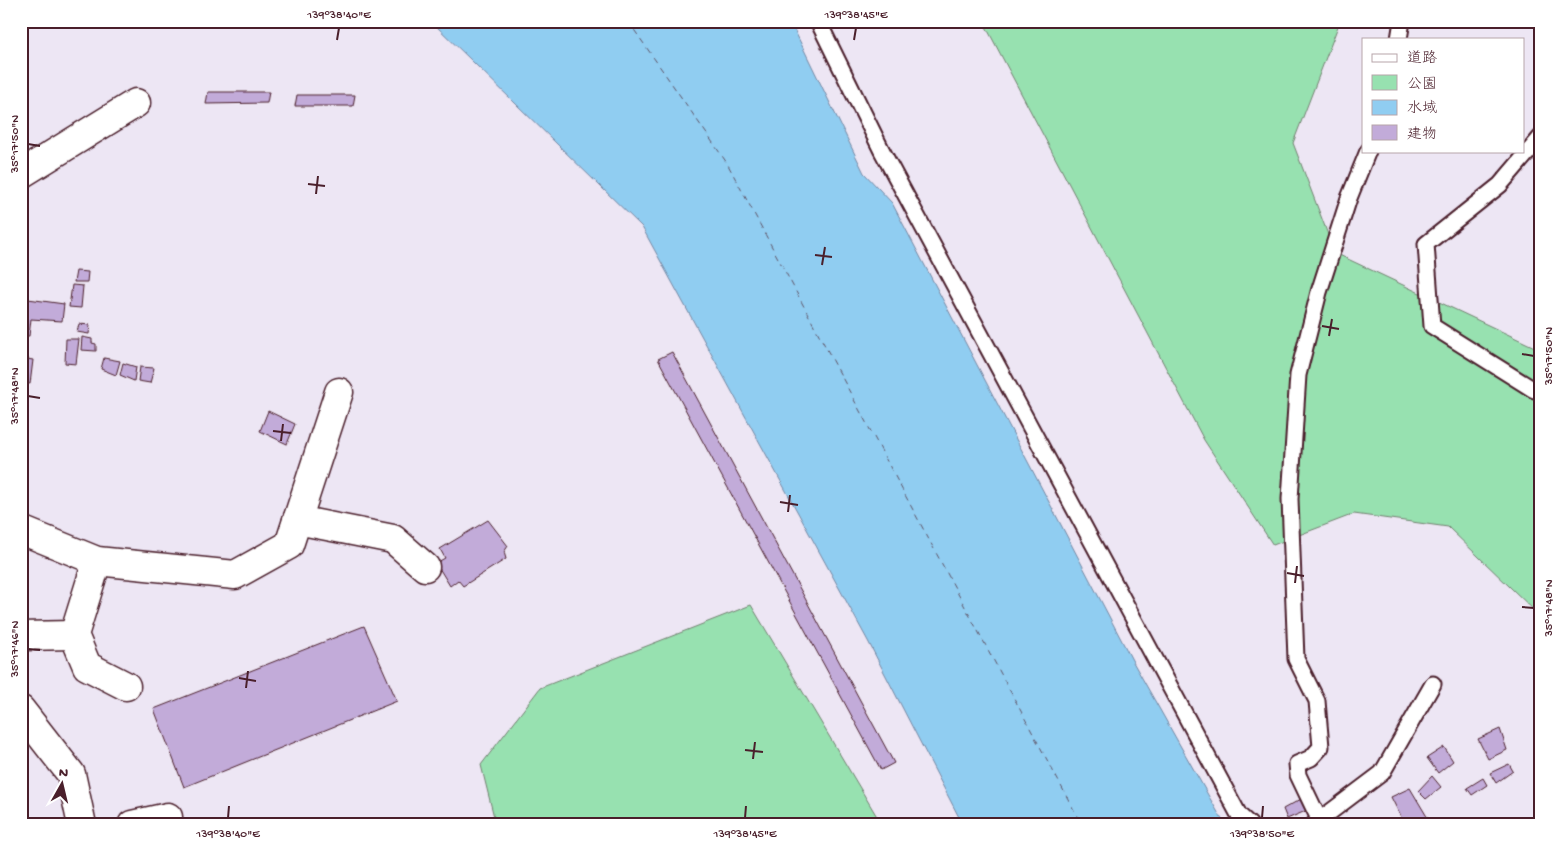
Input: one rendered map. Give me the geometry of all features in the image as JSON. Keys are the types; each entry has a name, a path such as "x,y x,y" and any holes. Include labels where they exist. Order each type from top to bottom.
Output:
{"street":[{"path":"21,174 136,103"},
{"path":"21,530 97,561 235,575 289,545 339,392"},
{"path":"297,520 393,539 425,568"},
{"path":"97,561 74,635 87,666 126,686"},
{"path":"21,636 74,635"},
{"path":"21,710 71,774 82,825"},
{"path":"132,825 168,817"}],"lane":[{"path":"818,21 882,152 1238,815 1250,825"},
{"path":"1399,38 1402,21"},
{"path":"1541,137 1500,185 1426,244 1432,326 1534,390 1541,390"},
{"path":"1368,152 1349,198 1319,292 1298,375 1290,499 1296,659 1317,701 1321,747 1311,758 1297,764 1298,775 1316,822 1382,773 1433,684"}],"green space":[{"path":"983,21 1340,21 1293,143 1335,253 1541,350 1541,617 1448,527 1354,514 1273,545 1204,440"},
{"path":"751,605 882,825 496,825 481,765 540,688"}],"water":[{"path":"431,21 790,21 864,173 892,203 1133,662 1225,825 963,825 868,641 642,227"}],"building":[{"path":"208,92 269,92 267,103 206,104"},
{"path":"297,95 355,95 353,106 295,106"},
{"path":"76,271 88,272 87,282 74,282"},
{"path":"72,285 83,286 81,308 69,307"},
{"path":"21,298 64,304 62,321 31,319 29,336 21,336"},
{"path":"79,324 90,325 89,334 77,332"},
{"path":"82,337 92,339 92,343 96,344 96,351 81,350"},
{"path":"66,339 79,339 76,364 65,363"},
{"path":"672,352 894,763 881,770 658,359"},
{"path":"21,358 33,360 30,384 21,382"},
{"path":"104,358 120,361 116,375 101,369"},
{"path":"123,363 136,367 134,381 120,375"},
{"path":"140,367 154,368 150,383 138,381"},
{"path":"268,411 295,424 287,444 260,431"},
{"path":"488,520 508,546 504,552 506,559 463,586 458,580 450,586 436,563 445,558 440,549"},
{"path":"364,626 397,701 184,787 154,709"},
{"path":"1500,729 1507,750 1488,759 1478,739"},
{"path":"1444,747 1453,761 1438,773 1427,758"},
{"path":"1509,764 1513,771 1496,783 1490,773"},
{"path":"1432,776 1441,787 1426,799 1418,791"},
{"path":"1483,778 1487,785 1472,795 1467,788"},
{"path":"1410,788 1432,825 1405,825 1391,797"},
{"path":"1303,798 1308,810 1287,819 1283,809"}],"ferry route":[{"path":"628,21 727,163 1082,825"}]}
